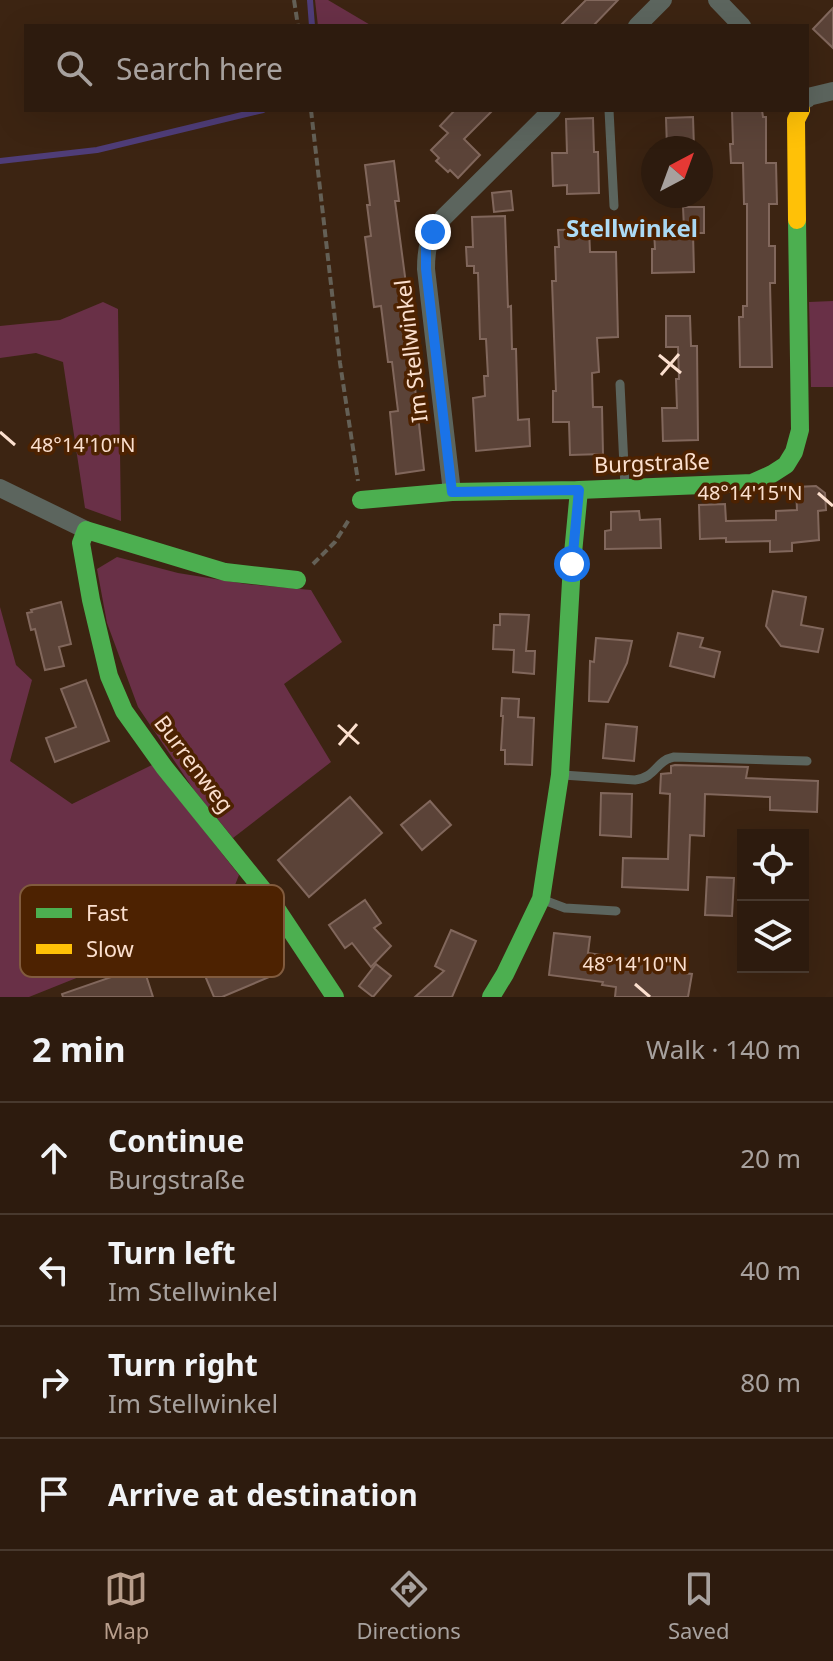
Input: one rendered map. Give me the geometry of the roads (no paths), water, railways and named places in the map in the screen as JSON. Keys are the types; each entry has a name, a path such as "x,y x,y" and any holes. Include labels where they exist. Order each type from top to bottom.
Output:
{"street":[{"path":"639,24 663,0"},
{"path":"717,0 740,24"},
{"name":"Burgstraße","path":"809,99 833,91"},
{"name":"Im Stellwinkel","path":"452,492 426,248 443,218 550,112"},
{"name":"Burgstraße","path":"491,997 541,899 560,775 579,490 752,483 777,473 795,455 800,430 796,120 800,112"},
{"path":"0,488 86,530 225,572 297,580"},
{"path":"361,500 452,492 579,490"},
{"name":"Burrenweg","path":"86,530 81,543 91,600 109,676 124,711 164,767 259,885"},
{"name":"Burrenweg","path":"284,920 335,997"}],"lane":[{"path":"609,112 614,206"},
{"path":"620,384 625,487"},
{"path":"560,775 646,779 666,759 674,757 807,761"},
{"path":"541,899 565,908 616,911"}],"waterway":[{"path":"310,0 312,24"},
{"path":"0,161 97,150 255,112"}],"district":[{"name":"Stellwinkel","path":"632,229"}]}
